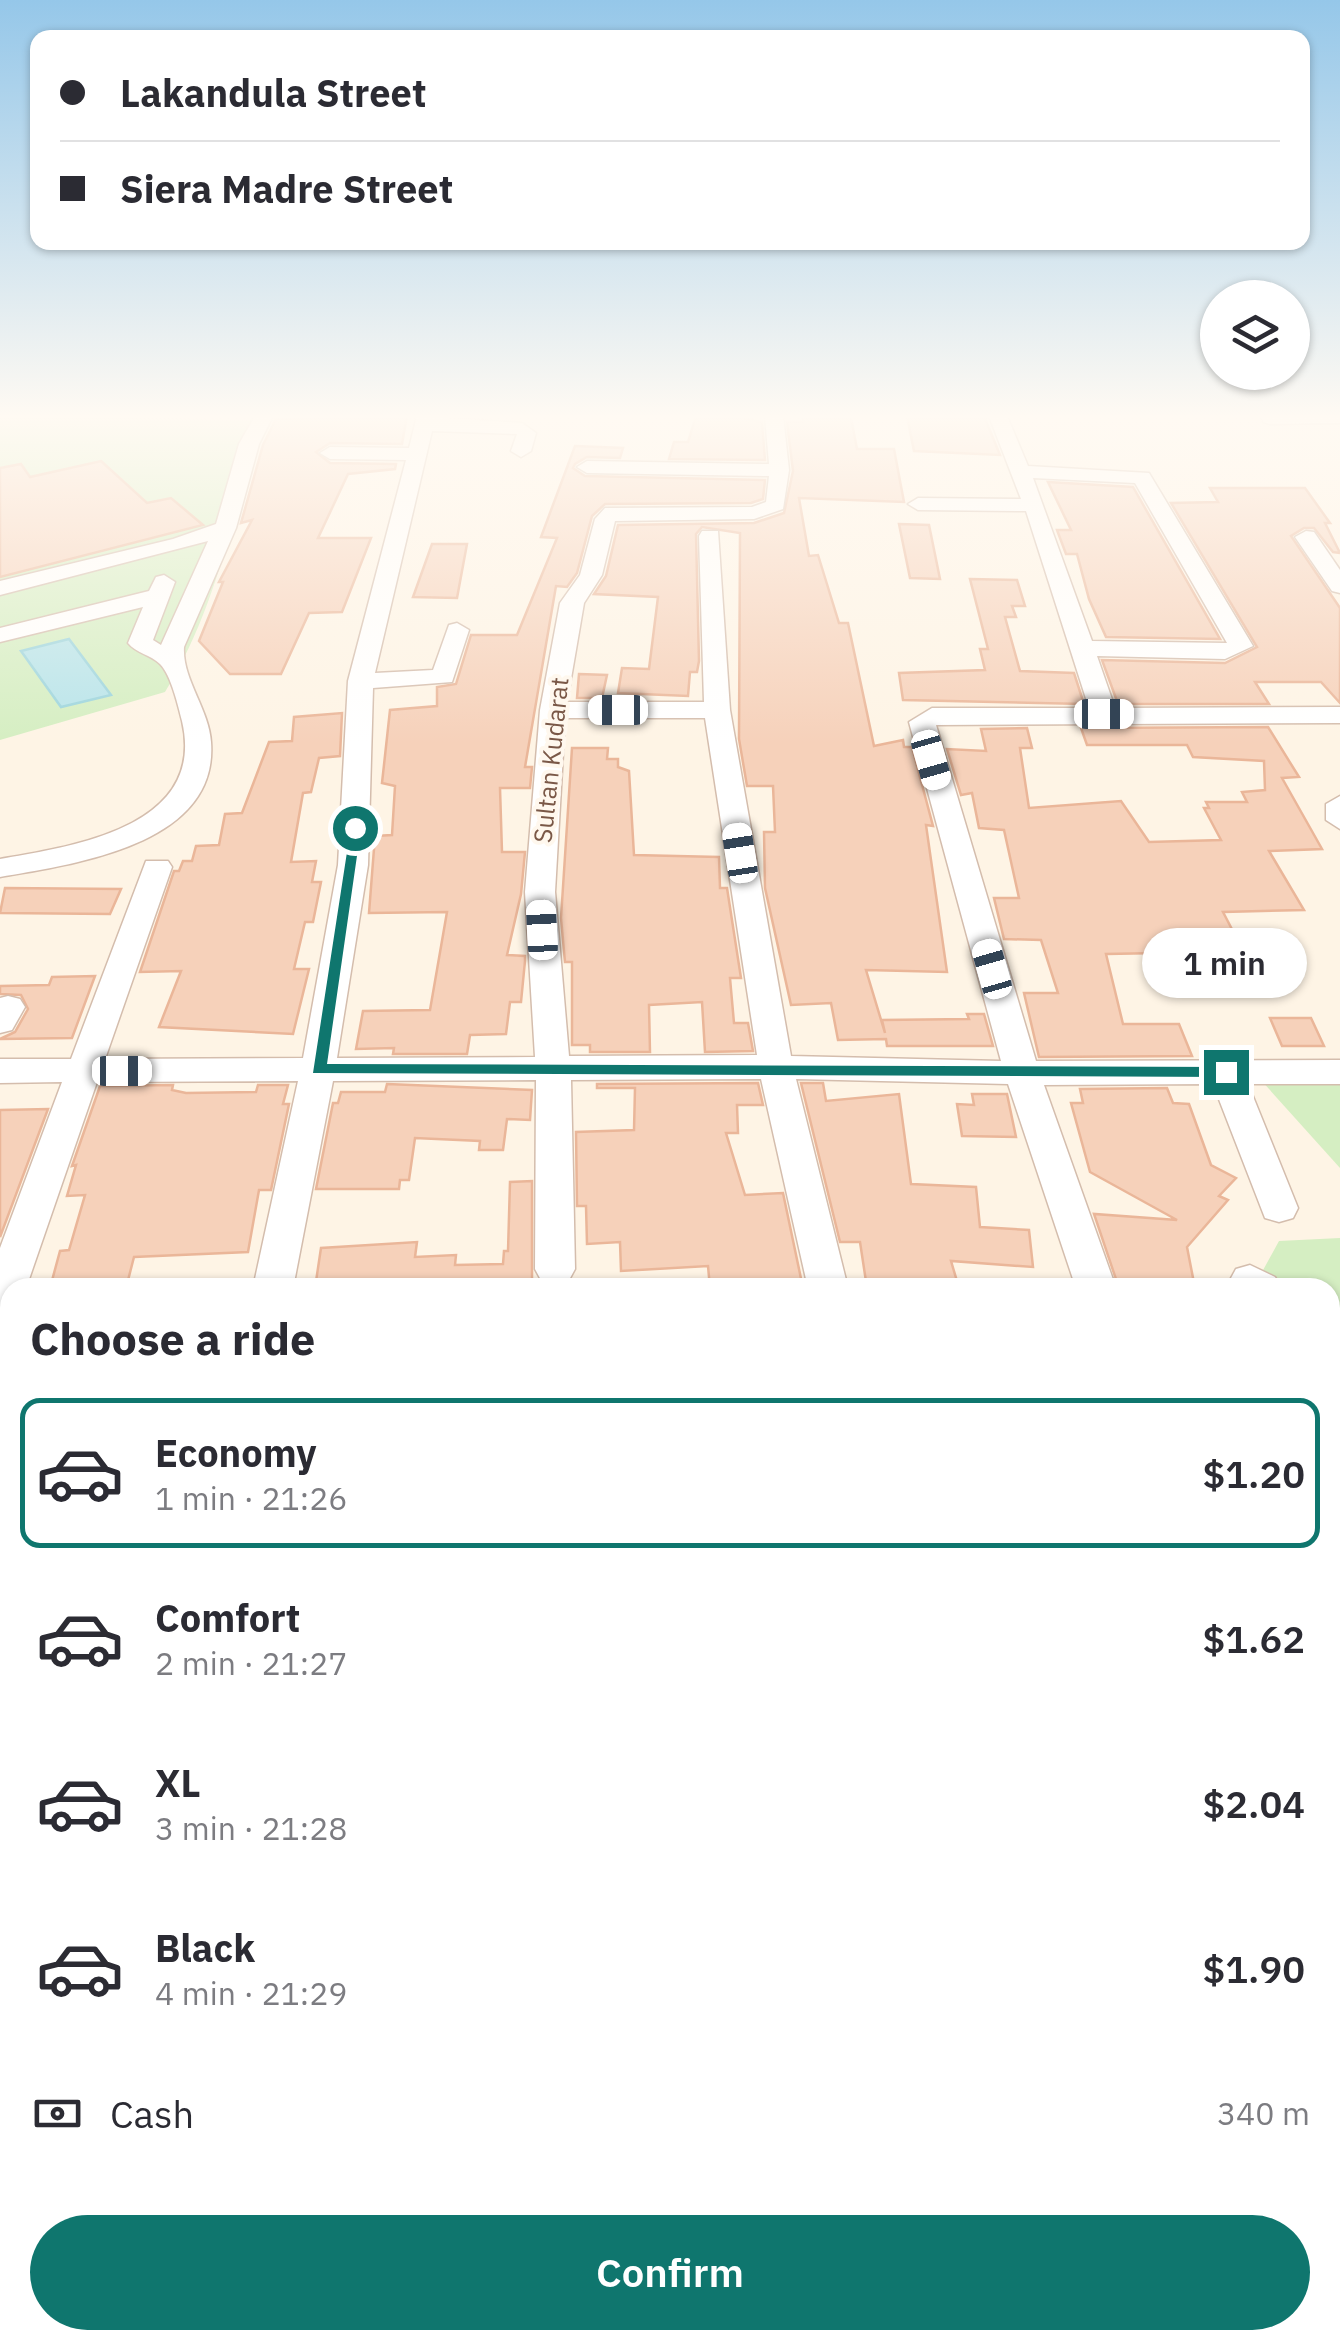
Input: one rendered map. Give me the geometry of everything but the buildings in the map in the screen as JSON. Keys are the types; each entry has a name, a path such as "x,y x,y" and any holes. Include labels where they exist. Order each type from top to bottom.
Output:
{"street":[{"path":"275,1278 318,1070 353,864 361,681 399,526"},
{"name":"Sultan Kudarat","path":"555,1268 552,1069 540,892 553,710 572,603 592,575 605,526"},
{"path":"1041,526 1104,714"},
{"path":"1083,648 1225,652 1241,646 1171,526"},
{"path":"0,588 180,544 225,528"},
{"path":"0,868 113,842 150,826 173,808 190,787 199,752 198,736 171,660 172,647 225,528"},
{"path":"710,536 717,710 776,1068 826,1278"},
{"path":"1306,537 1340,586"},
{"path":"171,660 140,643 180,544"},
{"path":"0,612 170,569"},
{"path":"0,635 158,596"},
{"path":"361,681 443,677 458,630"},
{"path":"553,710 717,710"},
{"path":"1093,1278 1022,1073 921,726 932,716 1340,715"},
{"path":"1340,804 1340,820"},
{"path":"9,1278 158,867"},
{"path":"0,1070 776,1068 1022,1073 1340,1072"},
{"path":"1226,1072 1279,1208"}],"green space":[{"path":"0,526 232,526 198,628 165,692 0,740"},
{"path":"1260,1079 1340,1079 1340,1168"},
{"path":"1340,1238 1340,1278 1272,1278 1262,1272 1279,1241"}],"water":[{"path":"69,639 111,695 61,707 21,651"}],"route":[{"path":"355,828 353,864 318,1070 776,1068 1226,1072"}]}
